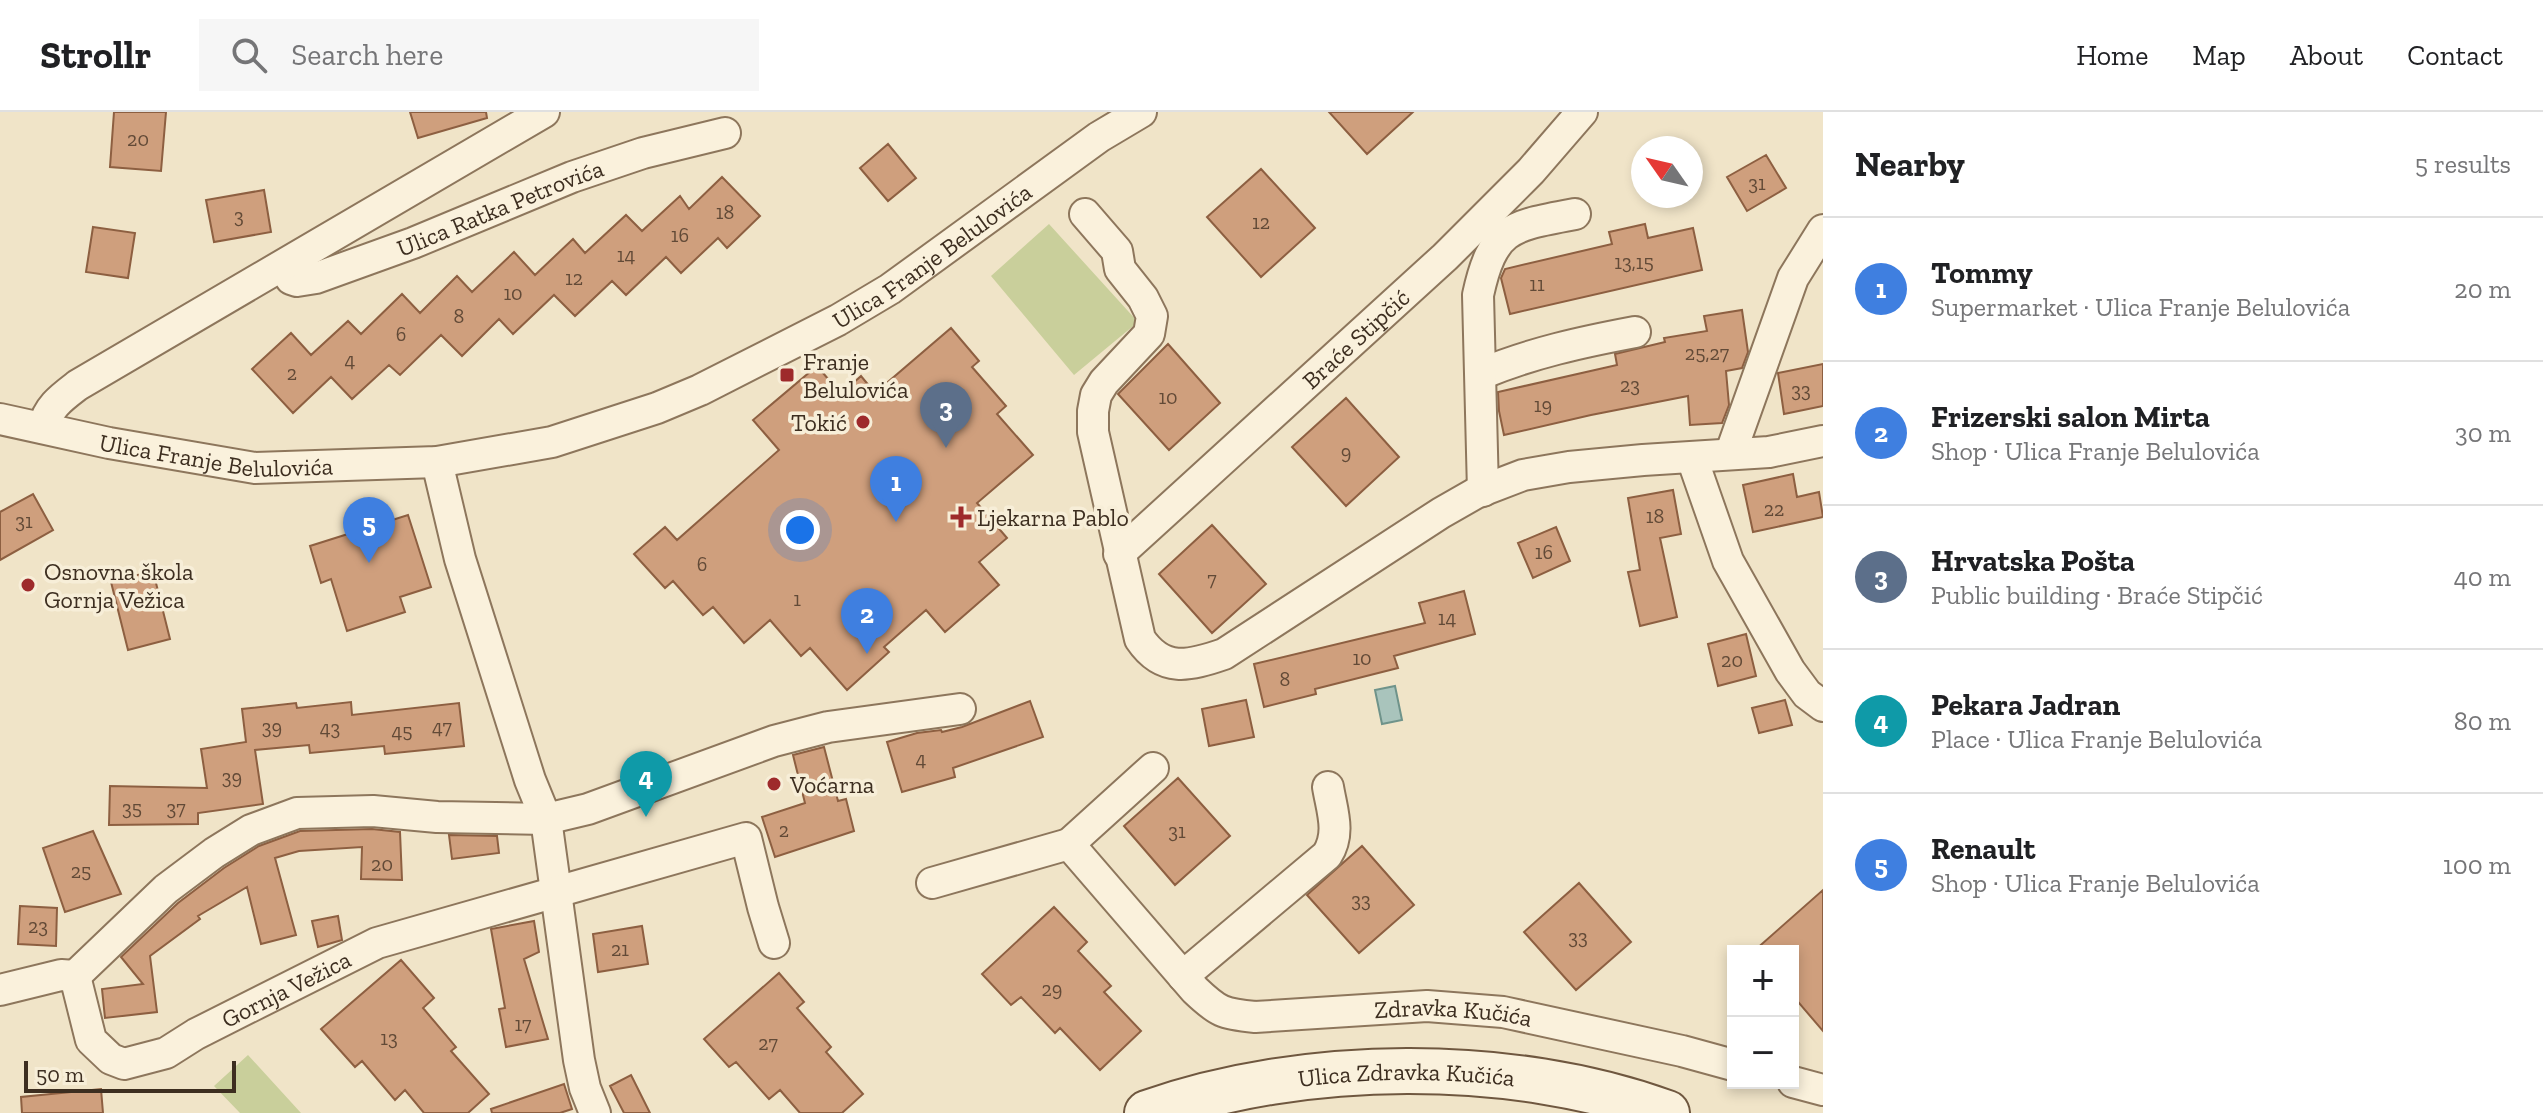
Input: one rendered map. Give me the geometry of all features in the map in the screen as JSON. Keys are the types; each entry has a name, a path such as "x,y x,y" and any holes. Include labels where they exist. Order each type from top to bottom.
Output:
{"main road":[{"name":"Ulica Zdravka Kučića","path":"1147,1113 1244,1087 1324,1076 1407,1071 1499,1075 1562,1084 1667,1113"}],"street":[{"name":"Ulica Ratka Petrovića","path":"43,428 46,414 57,400 78,385 544,112"},
{"name":"Ulica Franje Belulovića","path":"0,419 109,443 255,468 437,462 552,442 657,408 700,390 838,320 890,289 1050,170 1141,112"},
{"name":"Braće Stipčić","path":"1119,554 1445,257 1531,171 1582,112"},
{"name":"Ulica Ratka Petrovića","path":"283,266 291,279 316,278 413,243 572,177 654,150 725,133"},
{"path":"1085,214 1117,251 1120,269 1143,298 1152,316 1149,334 1104,382 1096,395 1093,432 1140,639 1149,652 1162,661 1180,665 1224,654 1441,513 1523,475 1569,467 1731,452 1769,452 1823,441"},
{"path":"1483,491 1478,295 1483,270 1504,233 1520,225 1575,214"},
{"path":"1731,452 1793,278 1823,230"},
{"path":"1481,374 1513,361 1570,345 1635,332"},
{"path":"1692,458 1728,561 1790,671 1807,694 1823,706"},
{"path":"437,462 460,559 530,780 546,819 579,1060 595,1113"},
{"path":"0,990 61,975 75,976 166,889 214,853 251,830 297,813 373,811 437,817 546,819 588,809 774,741 828,727 960,709"},
{"path":"932,883 1069,844 1153,768"},
{"path":"1183,976 1327,855 1334,844 1336,829 1328,787"},
{"path":"556,893 746,838 774,943"},
{"name":"Zdravka Kučića","path":"1069,844 1183,976 1211,1005 1227,1014 1255,1017 1427,1006 1503,1012 1727,1063"},
{"name":"Gornja Vežica","path":"75,976 91,1040 111,1059 124,1064 166,1053 196,1034 377,943 556,893"},
{"path":"1799,1084 1823,1090"}],"green space":[{"path":"1049,224 1138,322 1074,375 991,276"},
{"path":"248,1055 301,1113 240,1113 214,1086"}],"water":[{"path":"1395,686 1402,720 1382,724 1375,690"}],"building":[{"path":"114,112 166,112 161,171 110,167"},
{"path":"410,112 486,112 487,118 418,138"},
{"path":"1329,112 1413,112 1367,154"},
{"path":"888,144 916,178 888,201 860,168"},
{"path":"1766,155 1786,188 1747,211 1727,177"},
{"path":"1261,169 1315,228 1261,277 1207,217"},
{"path":"722,177 760,216 727,248 718,238 681,273 666,257 626,295 612,281 575,316 554,295 513,334 499,319 462,356 441,335 400,375 389,365 352,399 331,377 293,413 252,369 291,333 311,355 348,321 361,334 402,294 420,313 457,276 472,292 514,252 535,275 573,239 585,253 626,215 642,231 680,196 689,209"},
{"path":"264,190 271,232 214,242 206,200"},
{"path":"1645,224 1648,238 1693,228 1702,270 1510,314 1501,278 1505,269 1612,244 1609,232"},
{"path":"93,227 135,233 128,278 86,272"},
{"path":"1742,310 1748,352 1742,368 1726,371 1729,405 1722,423 1690,425 1688,396 1504,435 1498,392 1617,365 1615,354 1665,342 1664,338 1707,331 1704,316"},
{"path":"951,328 979,361 972,367 1006,406 997,414 1033,455 977,503 1007,538 979,562 999,585 945,632 926,610 884,647 889,652 847,690 810,648 801,656 770,620 744,643 713,607 703,615 673,581 665,588 634,554 665,527 677,540 779,450 753,420 817,366 841,394 861,376 875,393"},
{"path":"1168,344 1220,403 1169,450 1118,394"},
{"path":"1823,364 1823,406 1784,414 1778,373"},
{"path":"1346,398 1399,457 1346,506 1292,447"},
{"path":"1793,474 1797,497 1819,492 1823,517 1753,532 1743,485"},
{"path":"1673,490 1681,534 1660,538 1677,617 1640,626 1628,572 1640,570 1628,498"},
{"path":"33,494 53,530 0,560 0,512"},
{"path":"408,515 431,587 400,597 405,612 347,631 331,579 321,583 310,546"},
{"path":"1212,525 1266,584 1212,633 1159,574"},
{"path":"1556,527 1570,561 1533,578 1518,543"},
{"path":"153,571 170,639 128,650 111,582"},
{"path":"1464,591 1475,634 1394,656 1398,668 1315,689 1316,694 1264,707 1254,664 1425,623 1419,603"},
{"path":"1746,634 1756,676 1718,686 1708,644"},
{"path":"1246,700 1254,737 1209,746 1202,709"},
{"path":"1785,700 1792,725 1759,733 1752,708"},
{"path":"1030,701 1043,737 953,768 955,777 902,792 887,742 917,733 962,727"},
{"path":"351,702 352,715 459,703 464,746 385,754 384,746 310,753 309,745 255,750 263,804 198,813 198,824 109,825 110,786 207,788 201,749 246,742 242,709 296,703 297,708"},
{"path":"824,747 838,801 846,799 854,831 775,857 762,817 805,803 793,755"},
{"path":"1178,778 1230,836 1175,885 1124,826"},
{"path":"372,829 400,832 402,880 361,879 362,847 299,851 275,858 296,935 261,944 247,887 198,916 200,919 150,956 157,1012 105,1018 102,989 143,984 121,957 178,903 224,868 259,846 300,831"},
{"path":"93,831 121,894 65,912 43,848"},
{"path":"449,835 497,836 499,853 452,859"},
{"path":"1362,846 1414,905 1359,953 1307,895"},
{"path":"1579,883 1631,942 1576,990 1524,932"},
{"path":"1823,890 1823,1031 1799,1003 1799,945 1761,945"},
{"path":"20,906 57,908 56,946 18,944"},
{"path":"1054,907 1087,942 1078,951 1111,986 1104,992 1141,1031 1100,1070 1060,1028 1055,1033 1021,997 1011,1005 982,974"},
{"path":"338,916 342,940 318,947 312,921"},
{"path":"534,921 539,952 524,959 548,1039 506,1047 499,1009 505,1008 491,929"},
{"path":"642,926 648,964 598,972 593,934"},
{"path":"401,960 434,998 423,1008 456,1047 451,1051 489,1094 468,1113 424,1113 405,1090 395,1100 362,1061 355,1067 321,1029"},
{"path":"779,973 804,1002 797,1008 831,1047 826,1052 863,1094 842,1113 800,1113 780,1090 769,1099 736,1062 729,1067 704,1039"},
{"path":"631,1075 650,1113 624,1113 610,1086"},
{"path":"564,1084 572,1109 560,1113 492,1113 491,1109"},
{"path":"101,1089 103,1113 22,1113 21,1097"}],"place":[{"name":"Franje Belulovića","path":"787,375"},
{"name":"Tokić","path":"863,422"},
{"name":"Hrvatska Pošta","path":"946,448"},
{"name":"Ljekarna Pablo","path":"961,517"},
{"name":"Tommy","path":"896,522"},
{"name":"Renault","path":"369,563"},
{"name":"Osnovna škola Gornja Vežica","path":"28,585"},
{"name":"Frizerski salon Mirta","path":"867,654"},
{"name":"Voćarna","path":"774,784"},
{"name":"Pekara Jadran","path":"646,817"}]}
